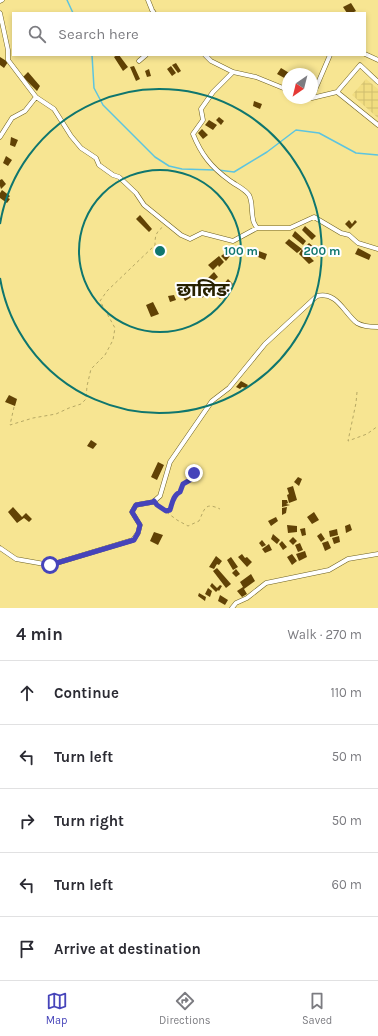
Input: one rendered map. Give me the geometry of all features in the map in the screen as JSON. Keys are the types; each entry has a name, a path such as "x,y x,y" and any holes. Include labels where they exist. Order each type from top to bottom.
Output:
{"street":[{"path":"148,0 153,12"},
{"path":"0,13 8,50 8,60 36,97 54,109 71,136 81,148 96,158 99,165 113,176 119,177 136,193 144,204 181,235 190,239 202,233 233,241 257,228 290,228 314,217 341,233 349,235 358,242 378,249"},
{"path":"366,54 378,60"},
{"path":"139,61 145,56"},
{"path":"206,56 234,72 256,77 282,88"},
{"path":"318,83 330,56"},
{"path":"318,96 337,92 360,65 378,82"},
{"path":"234,72 213,92 201,109 203,120 193,134 199,150 211,165 230,181 245,190 249,195 253,220 257,228"},
{"path":"337,92 378,125"},
{"path":"0,137 12,118 25,111 36,97"},
{"path":"0,548 16,559 50,565 134,540 140,525 132,512 136,505 153,502 160,496 170,462 212,401 229,388 265,344 317,296 324,295 337,301 357,323 371,327 378,327"},
{"path":"232,608 236,603 247,598 266,583 329,570 348,559 378,554"}],"path":[{"path":"14,407 10,425 33,418 56,414 81,404 86,399 91,369 105,354 113,340 115,328 100,301 107,291 155,245 155,235 158,230 168,224"},
{"path":"357,392 348,441 367,434 378,426"},
{"path":"166,511 170,510 171,502 177,493 180,492 183,484 190,480 192,474 197,470"},
{"path":"154,501 177,520 188,526 199,521 204,509 207,506 211,505 220,509"}],"shaded area":[{"path":"366,79 378,89 378,118 352,95"}],"building":[{"path":"351,3 356,11 346,12 343,7"},
{"path":"120,56 128,67 123,71 114,57"},
{"path":"0,57 8,62 4,68 0,65"},
{"path":"176,63 181,71 178,73 172,65"},
{"path":"134,66 140,79 136,81 130,67"},
{"path":"171,66 176,73 172,76 167,69"},
{"path":"281,68 282,69 282,77 277,74"},
{"path":"149,69 151,76 147,77 145,71"},
{"path":"28,72 40,86 37,91 23,77"},
{"path":"254,101 262,104 260,109 253,106"},
{"path":"219,117 224,121 221,125 216,120"},
{"path":"209,120 217,125 213,130 205,125"},
{"path":"202,129 208,135 203,139 198,133"},
{"path":"11,137 18,140 15,147 10,145"},
{"path":"6,156 12,160 8,166 3,163"},
{"path":"2,179 6,184 1,189 0,180"},
{"path":"2,190 10,196 7,203 0,198 0,193"},
{"path":"140,215 152,229 149,232 136,219"},
{"path":"349,220 352,224 355,220 357,222 350,229 345,224"},
{"path":"305,226 316,236 312,240 302,230"},
{"path":"295,231 306,241 303,245 292,236"},
{"path":"289,239 302,249 297,253 285,243"},
{"path":"309,243 320,252 317,257 306,246"},
{"path":"251,248 267,254 265,260 249,253"},
{"path":"358,248 371,255 369,260 355,254"},
{"path":"302,249 314,261 309,264 299,254"},
{"path":"226,252 230,256 226,261 221,256"},
{"path":"219,256 224,262 213,270 208,265"},
{"path":"214,272 218,277 210,284 206,280"},
{"path":"228,279 233,284 220,299 215,294"},
{"path":"201,282 204,286 195,292 192,287"},
{"path":"205,287 207,289 210,287 212,291 202,298 198,292"},
{"path":"191,289 195,295 185,301 182,295"},
{"path":"174,295 176,300 170,302 168,296"},
{"path":"153,302 159,314 151,317 146,305"},
{"path":"241,381 248,385 246,388 242,387 240,389 236,387"},
{"path":"9,395 17,399 15,406 5,402"},
{"path":"91,440 97,444 93,449 87,446"},
{"path":"158,462 164,465 157,480 151,477"},
{"path":"298,477 302,479 299,486 294,482"},
{"path":"293,486 297,500 289,503 287,488"},
{"path":"282,500 287,500 288,503 286,504 290,505 282,507"},
{"path":"13,507 22,517 26,513 32,519 29,522 24,518 17,523 8,512"},
{"path":"287,507 286,513 282,515 282,508"},
{"path":"314,512 319,520 312,524 307,517"},
{"path":"276,517 278,521 271,526 268,521"},
{"path":"350,524 352,530 346,533 345,526"},
{"path":"287,525 297,526 297,532 288,533"},
{"path":"305,528 306,535 302,536 300,529"},
{"path":"337,529 338,535 330,537 329,531"},
{"path":"154,532 163,535 158,545 150,541"},
{"path":"321,533 325,539 321,542 317,536"},
{"path":"273,534 280,540 277,544 271,539"},
{"path":"339,536 340,542 334,544 332,538"},
{"path":"293,537 297,541 293,545 289,541"},
{"path":"262,540 266,545 262,547 259,543"},
{"path":"282,541 287,547 283,550 279,544"},
{"path":"328,541 331,548 325,551 322,543"},
{"path":"300,543 303,550 298,552 295,545"},
{"path":"269,544 272,550 265,553 262,549"},
{"path":"305,551 307,557 299,561 296,554"},
{"path":"242,554 245,558 247,557 252,562 247,567 238,557"},
{"path":"292,554 297,561 292,565 287,557"},
{"path":"216,556 222,561 219,565 217,564 214,569 209,567"},
{"path":"231,557 238,567 233,570 227,560"},
{"path":"217,568 231,584 226,588 213,571"},
{"path":"236,569 240,574 236,577 232,573"},
{"path":"251,574 255,581 244,589 247,594 242,597 237,591 243,587 240,582"},
{"path":"212,583 217,588 220,585 222,586 219,591 218,590 216,592 210,586"},
{"path":"208,588 212,591 210,597 205,594"},
{"path":"199,593 206,597 205,601 198,596"},
{"path":"220,595 228,600 225,605 218,601"}],"waterway":[{"path":"67,0 73,12"},
{"path":"92,56 94,88 103,105 155,157 169,166 182,169 215,170"},
{"path":"218,170 234,172 267,152 296,130 319,133 356,153 378,155"}],"district":[{"name":"छालिङ","path":"203,290"}],"route":[{"path":"50,565 134,540 140,525 132,512 136,505 154,501 166,511 170,510 171,502 177,493 180,492 183,484 190,480 191,475 194,473"}]}
